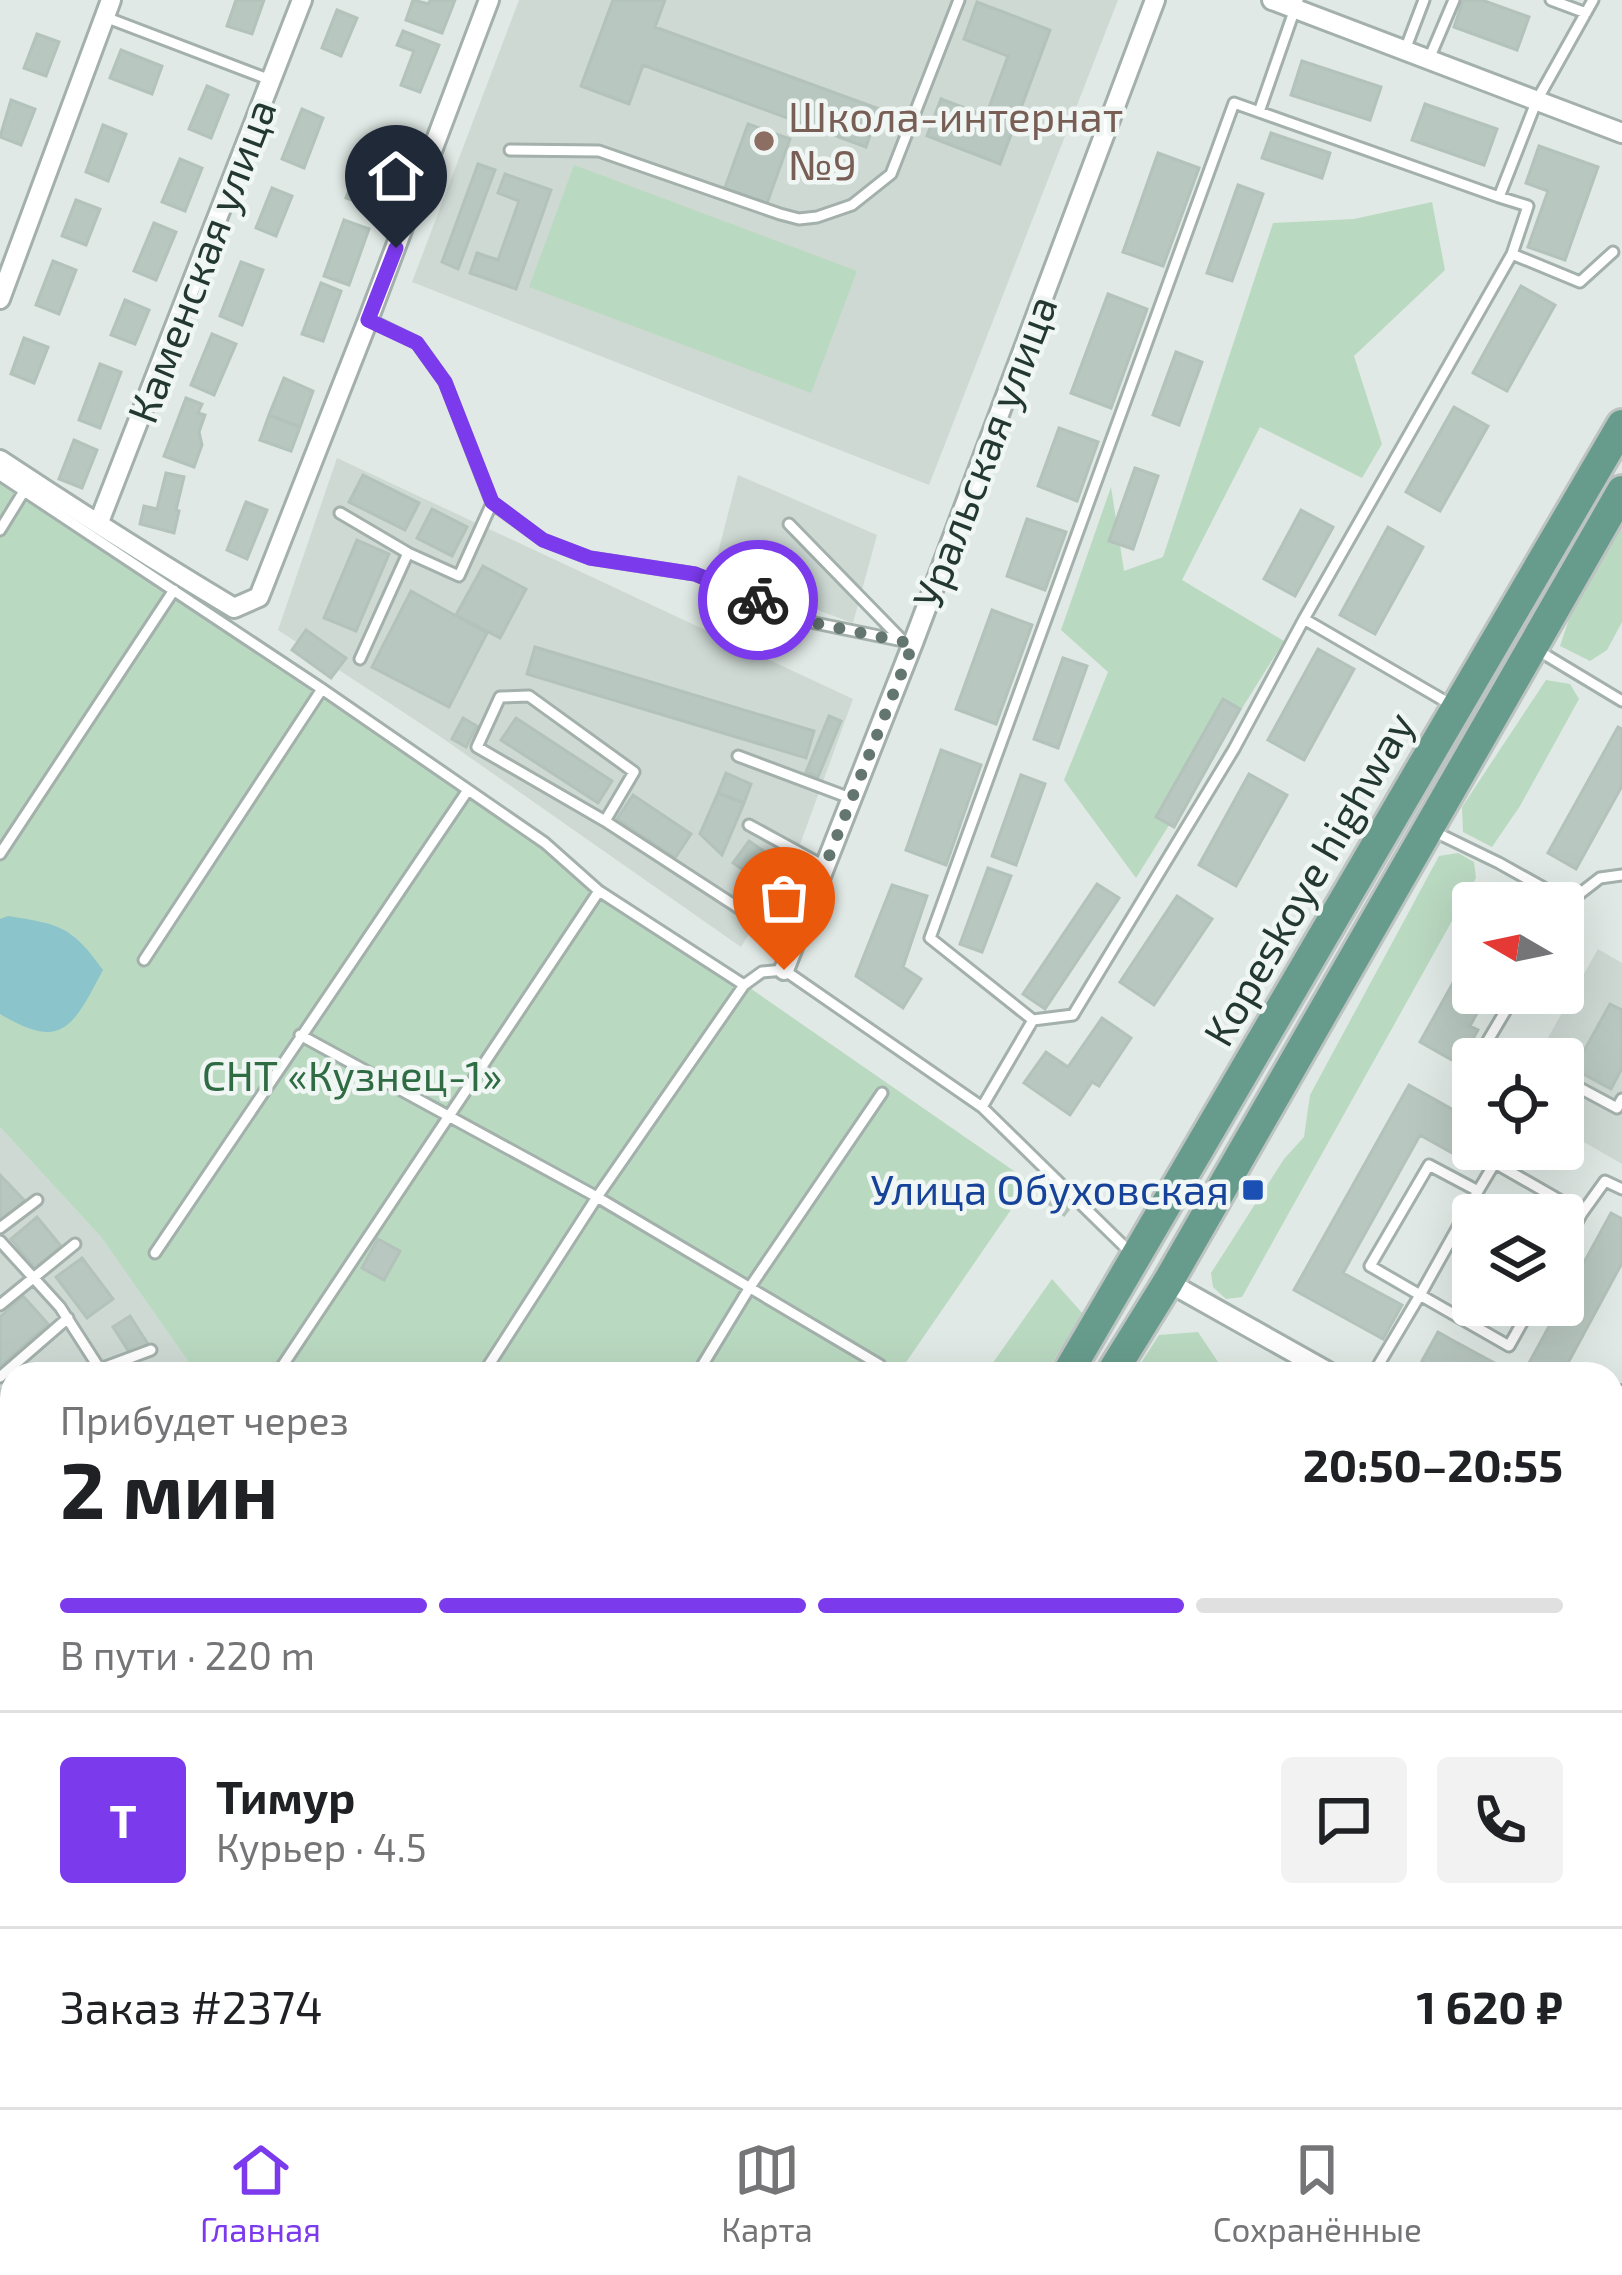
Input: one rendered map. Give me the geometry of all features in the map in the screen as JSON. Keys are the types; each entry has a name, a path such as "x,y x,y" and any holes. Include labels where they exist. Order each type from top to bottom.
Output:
{"main road":[{"name":"Kopeskoye highway","path":"1074,1362 1622,425"},
{"name":"Kopeskoye highway","path":"1118,1362 1622,490"},
{"path":"1137,1258 1168,1282"}],"street":[{"name":"Каменская улица","path":"99,522 302,0"},
{"path":"0,460 233,608 260,597 489,0"},
{"name":"Уральская улица","path":"784,970 1155,0"},
{"path":"1272,0 1296,4 1622,133"},
{"path":"0,299 108,9"},
{"path":"1168,1282 1311,1362"}],"lane":[{"path":"511,150 599,151 780,214 817,217 852,205 891,174 959,0"},
{"path":"1406,50 1424,0"},
{"path":"1429,59 1454,0"},
{"path":"1551,0 1586,13"},
{"path":"1498,197 1537,100 1593,0"},
{"path":"1258,112 1296,4"},
{"path":"108,9 272,81"},
{"path":"1234,104 1258,112 1528,206 1512,254 1234,749 1073,1015 1033,1020 929,938 1234,104"},
{"path":"1512,254 1580,282 1613,252"},
{"path":"368,320 417,343 445,382 492,502 543,540 590,558 695,574 815,623 908,642"},
{"path":"0,475 322,689 545,843 598,891 744,986"},
{"path":"0,530 24,491"},
{"path":"340,514 459,576 492,502"},
{"path":"789,524 908,642"},
{"path":"360,658 409,553"},
{"path":"0,854 174,590"},
{"path":"1304,619 1457,708"},
{"path":"1533,647 1622,701"},
{"path":"144,960 322,689"},
{"path":"604,821 634,772 529,696 500,697 477,747 604,821 794,944"},
{"path":"738,756 850,799"},
{"path":"154,1253 468,790"},
{"path":"749,825 824,866"},
{"path":"1428,829 1528,882"},
{"path":"1584,892 1600,878 1621,873"},
{"path":"285,1362 598,891"},
{"path":"491,1362 597,1197 744,986 762,972 784,970 982,1107 1137,1258"},
{"path":"982,1107 1033,1020"},
{"path":"300,1035 597,1197 873,1362"},
{"path":"1584,1090 1617,1108 1622,1099"},
{"path":"704,1362 882,1094"},
{"path":"1452,1313 1370,1266 1429,1165 1478,1191"},
{"path":"1380,1362 1491,1170"},
{"path":"1507,1170 1548,1194"},
{"path":"1584,1211 1605,1181 1622,1189"},
{"path":"0,1228 37,1200"},
{"path":"0,1240 68,1318 93,1362"},
{"path":"0,1304 75,1244"},
{"path":"17,1362 68,1318"},
{"path":"1474,1326 1509,1346 1520,1326"},
{"path":"123,1362 151,1350"}],"shaded area":[{"name":"Школа-интернат №9","path":"519,0 1118,0 929,485 412,282"},
{"path":"337,458 853,699 794,861 810,879 781,922 765,908 741,947 435,733 278,630"},
{"path":"738,475 877,535 853,623 713,572"},
{"path":"1598,949 1622,963 1622,1164 1584,1142 1584,1038 1548,1038 1561,1014 1584,1014 1584,974"},
{"path":"0,1127 101,1237 189,1362 0,1362"}],"green space":[{"path":"574,165 857,271 811,393 529,287"},
{"path":"1432,202 1445,270 1354,356 1382,444 1362,478 1260,427 1182,580 1284,641 1136,878 1064,780 1108,672 1061,630 1111,487 1124,571 1163,557 1273,223 1354,219"},
{"name":"СНТ «Кузнец-1»","path":"0,469 1030,1182 906,1362 189,1362 101,1237 0,1127"},
{"path":"1622,525 1622,622 1607,650 1590,661 1560,646 1571,613"},
{"path":"1546,680 1570,684 1579,699 1492,847 1463,832 1462,807"},
{"path":"1458,853 1474,862 1476,878 1452,882 1452,921 1242,1297 1226,1299 1213,1287 1211,1273 1284,1159 1304,1137 1310,1095 1439,856"},
{"path":"1052,1279 1083,1314 1053,1362 993,1362"},
{"path":"1198,1332 1218,1362 1142,1362 1159,1335"}],"water":[{"path":"8,916 63,930 103,970 83,1006 64,1027 38,1031 0,1014 0,919"}],"building":[{"path":"236,0 264,0 252,34 227,26"},
{"path":"413,0 429,4 430,0 455,0 442,33 406,20"},
{"path":"613,0 665,0 655,27 879,109 866,147 643,65 629,104 581,86"},
{"path":"1463,0 1482,0 1529,17 1517,50 1454,27"},
{"path":"977,2 1050,30 1000,164 927,136 941,99 986,116 1008,56 964,39"},
{"path":"337,10 357,18 341,56 322,48"},
{"path":"403,31 439,45 420,92 401,85 414,51 397,45"},
{"path":"37,34 59,42 46,76 24,68"},
{"path":"121,50 162,66 152,94 110,78"},
{"path":"1302,61 1381,87 1370,120 1291,95"},
{"path":"207,86 228,95 211,138 189,129"},
{"path":"11,100 35,109 21,145 0,137"},
{"path":"1425,104 1497,129 1484,165 1412,140"},
{"path":"302,109 323,118 304,168 282,159"},
{"path":"748,124 790,139 766,206 724,190"},
{"path":"103,125 126,134 108,181 86,172"},
{"path":"1271,133 1330,153 1322,178 1262,158"},
{"path":"371,137 397,148 373,208 346,198 352,183 360,186 370,160 363,157"},
{"path":"1539,146 1598,167 1565,260 1528,247 1548,191 1526,183"},
{"path":"1158,153 1199,168 1163,266 1123,252"},
{"path":"180,159 202,168 185,211 162,202"},
{"path":"478,164 495,170 458,269 442,262"},
{"path":"505,174 551,190 516,289 470,273 477,253 498,260 519,201 498,193"},
{"path":"1238,185 1263,194 1232,281 1207,273"},
{"path":"272,188 292,196 276,236 256,228"},
{"path":"76,200 100,209 86,245 62,236"},
{"path":"344,220 369,229 349,285 324,276"},
{"path":"154,223 176,232 156,280 134,271"},
{"path":"53,261 76,270 59,314 36,305"},
{"path":"241,262 263,270 242,325 220,316"},
{"path":"321,283 341,291 323,341 302,334"},
{"path":"1521,286 1555,305 1507,391 1473,373"},
{"path":"1108,294 1147,309 1111,408 1071,393"},
{"path":"125,300 149,310 135,344 111,335"},
{"path":"212,334 236,344 214,395 191,385"},
{"path":"24,338 48,347 34,383 11,374"},
{"path":"1176,352 1202,362 1179,425 1153,415"},
{"path":"100,364 121,372 100,428 79,420"},
{"path":"284,378 313,391 300,427 269,415"},
{"path":"186,398 202,404 198,413 205,415 194,467 164,456"},
{"path":"1454,407 1488,426 1440,511 1406,492"},
{"path":"269,415 300,427 291,451 260,440"},
{"path":"1059,428 1098,442 1077,501 1038,486"},
{"path":"74,440 97,450 82,488 59,479"},
{"path":"1135,468 1158,476 1133,549 1109,541"},
{"path":"166,473 184,477 174,533 140,524 144,506 157,509"},
{"path":"363,475 419,503 405,530 349,502"},
{"path":"246,502 267,510 247,559 227,550"},
{"path":"432,509 467,527 452,556 417,538"},
{"path":"1301,510 1333,527 1295,596 1264,579"},
{"path":"1027,519 1066,532 1045,590 1007,576"},
{"path":"1388,527 1423,547 1375,634 1340,615"},
{"path":"357,540 389,554 356,631 324,618"},
{"path":"483,566 526,589 500,638 456,615"},
{"path":"411,591 487,633 449,707 372,667"},
{"path":"992,610 1032,625 996,724 956,709"},
{"path":"306,630 346,658 331,678 292,650"},
{"path":"535,647 814,731 806,758 527,674"},
{"path":"1318,649 1354,669 1304,760 1268,740"},
{"path":"1063,658 1087,666 1058,748 1034,739"},
{"path":"1223,699 1240,709 1174,827 1156,817"},
{"path":"829,716 841,721 818,777 806,772"},
{"path":"463,718 477,726 466,747 452,739"},
{"path":"516,718 612,781 598,803 501,740"},
{"path":"1618,727 1622,729 1622,786 1576,869 1548,853"},
{"path":"941,750 981,765 946,865 906,850"},
{"path":"726,773 751,784 744,803 718,793"},
{"path":"1249,774 1287,795 1236,886 1199,865"},
{"path":"1021,775 1045,784 1016,865 992,856"},
{"path":"718,793 744,803 722,855 700,834"},
{"path":"633,795 691,834 675,858 617,819"},
{"path":"749,841 768,854 752,876 733,863"},
{"path":"988,868 1011,876 982,952 960,944"},
{"path":"1097,884 1119,898 1045,1009 1023,994"},
{"path":"892,885 927,896 903,967 921,979 903,1008 856,976"},
{"path":"1177,896 1212,919 1154,1005 1120,982"},
{"path":"1452,985 1452,1014 1477,1014 1470,1026 1478,1030 1474,1038 1452,1038 1452,1060 1420,1042"},
{"path":"1610,1004 1622,1010 1622,1068 1611,1089 1584,1074 1584,1051"},
{"path":"1102,1018 1131,1038 1099,1086 1092,1082 1070,1115 1024,1083 1046,1052 1068,1067"},
{"path":"1409,1085 1452,1109 1452,1153 1420,1135 1343,1273 1402,1305 1383,1339 1294,1290"},
{"path":"0,1175 24,1200 1,1223 0,1222"},
{"path":"1055,1186 1075,1201 1064,1215 1044,1200"},
{"path":"1611,1213 1622,1219 1622,1263 1568,1362 1530,1362 1549,1326 1584,1326 1584,1262"},
{"path":"37,1217 61,1246 35,1268 11,1239"},
{"path":"378,1239 400,1251 384,1280 362,1268"},
{"path":"82,1258 113,1299 87,1318 56,1277"},
{"path":"23,1296 48,1324 0,1362 0,1317"},
{"path":"130,1316 148,1344 131,1355 113,1327"},
{"path":"1438,1332 1493,1362 1424,1362"}],"way so far":[{"path":"758,600 815,623 913,644 784,970"}],"place":[{"name":"Школа-интернат №9","path":"764,141"},
{"name":"Улица Обуховская","path":"1253,1190"}],"route":[{"path":"396,248 368,320 417,343 445,382 492,502 543,540 590,558 695,574 758,600"}]}
